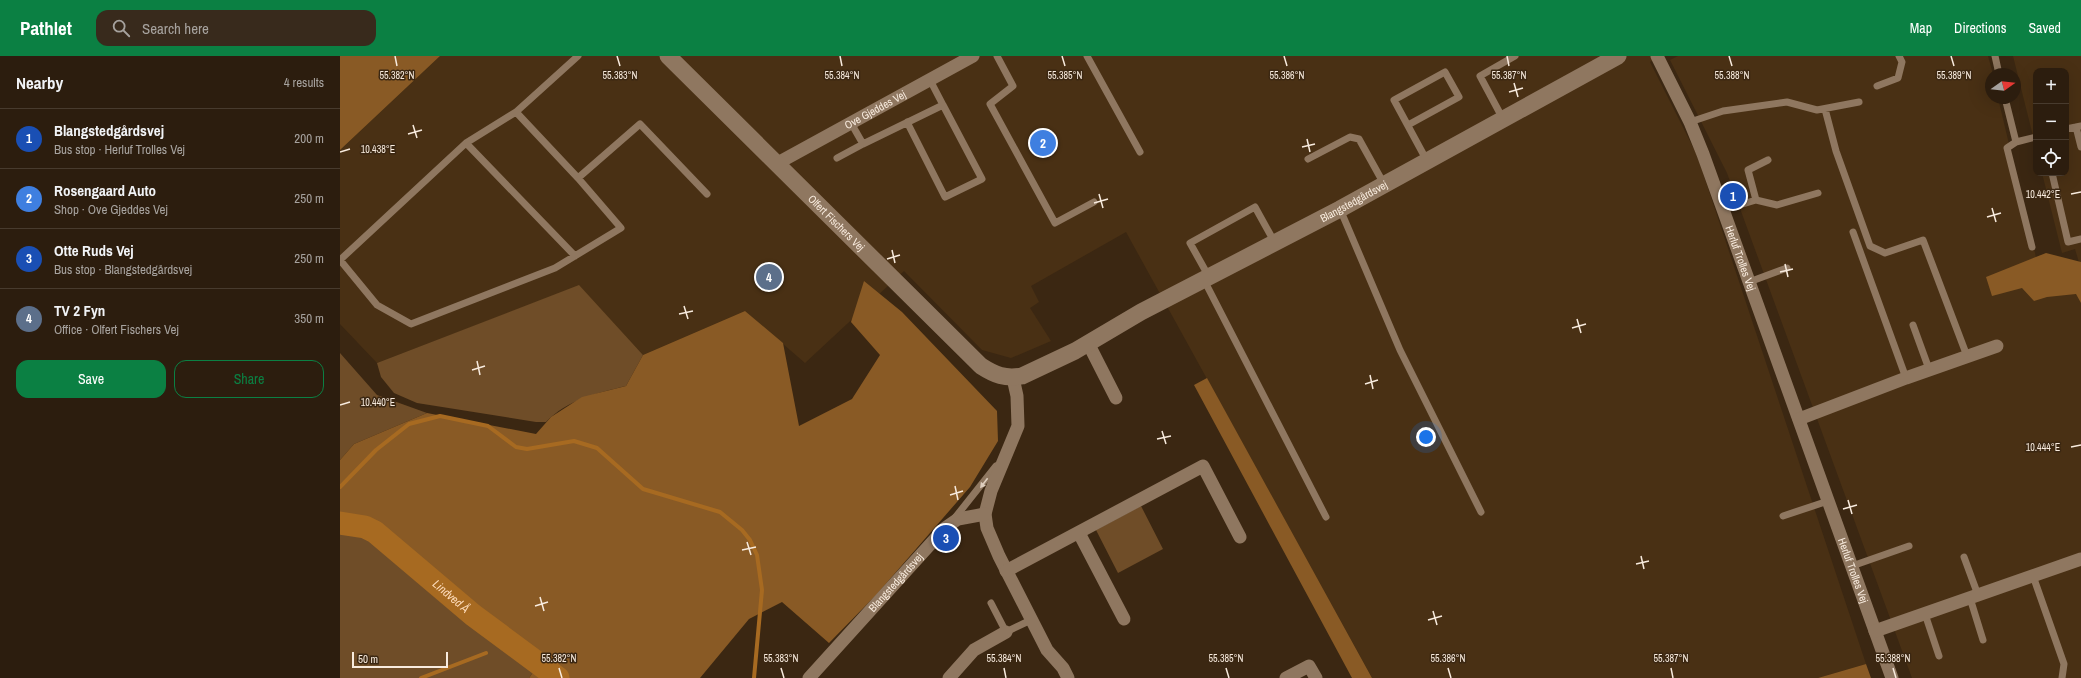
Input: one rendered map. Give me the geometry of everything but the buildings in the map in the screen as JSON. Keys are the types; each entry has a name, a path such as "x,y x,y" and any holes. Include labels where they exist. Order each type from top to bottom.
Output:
{"street":[{"name":"Olfert Fischers Vej","path":"668,56 981,366 994,374 1012,378"},
{"name":"Ove Gjeddes Vej","path":"776,164 973,56"},
{"name":"Blangstedgårdsvej","path":"1012,378 1022,376 1047,365 1141,312 1340,209 1618,56"},
{"name":"Herluf Trolles Vej","path":"1657,56 1690,122 1799,418 1892,678"},
{"path":"1088,343 1116,398"},
{"path":"1799,418 1997,346"},
{"path":"1012,378 1017,396 1018,426 1015,437 995,478 985,514 992,543 1006,571 1047,650 1063,668 1068,678"},
{"path":"1006,571 1202,466 1240,537"},
{"name":"Blangstedgårdsvej","path":"810,678 945,528 958,519 985,514"},
{"path":"1079,532 1124,619"},
{"path":"1875,632 2081,559"},
{"path":"949,678 974,650 1006,632"},
{"path":"1286,678 1309,666 1316,678"}],"lane":[{"path":"516,112 578,178 621,228 555,268 411,324 377,306 340,260 466,143 516,112 578,56"},
{"path":"997,56 1013,86 990,104 1055,223 1094,202"},
{"path":"1087,56 1140,152"},
{"path":"1504,119 1480,76 1515,56"},
{"path":"1877,86 1898,78 1902,62 1899,56"},
{"path":"1995,56 1998,68"},
{"path":"1408,125 1459,97 1445,72 1394,100 1427,161"},
{"path":"907,122 945,197 982,179 930,80"},
{"path":"1690,122 1723,110 1787,102 1817,110 1859,102"},
{"path":"2006,104 2016,142"},
{"path":"837,158 943,105"},
{"path":"1824,108 1836,151 1870,246 1885,253 1923,240 1967,356"},
{"path":"851,123 863,144"},
{"path":"578,178 640,124 708,194"},
{"path":"2069,128 2079,126 2081,147"},
{"path":"1308,159 1350,136 1359,139 1384,184"},
{"path":"2032,247 2007,148 2016,142 2033,138"},
{"path":"466,143 575,256"},
{"path":"1756,200 1748,170 1768,160"},
{"path":"2053,176 2068,242 2081,239"},
{"path":"1723,210 1756,200 1777,205 1818,193"},
{"path":"1275,243 1255,207 1190,243 1326,517"},
{"path":"1340,209 1400,350 1481,512"},
{"path":"1853,232 1906,378"},
{"path":"1749,282 1787,268"},
{"path":"1913,325 1929,370"},
{"path":"945,528 968,503 1007,452"},
{"path":"1784,516 1828,501"},
{"path":"1852,566 1909,546"},
{"path":"1964,557 1984,640"},
{"path":"2033,576 2064,664 2062,678"},
{"path":"991,603 1006,632 1031,620"},
{"path":"1925,614 1939,656"}],"shaded area":[{"path":"340,56 440,56 340,150"},
{"path":"440,56 1660,56 1650,62 1697,155 1866,664 1818,678 1372,678 1126,232 1031,286 1039,302 1030,308 1051,341 1011,358 982,350 904,271 805,363 745,311 643,355 579,286 377,363 340,324 340,150"},
{"path":"1678,56 1988,56 1991,68 1985,68 1985,104 1999,104 2040,274 2081,297 2081,678 1912,678 1727,173 1670,60"},
{"path":"2013,56 2081,56 2081,269 2075,249 2062,253 2043,176 2069,176 2069,68 2033,68 2033,136 2021,88 2021,68 2016,68"},
{"path":"2046,253 2081,262 2081,303 2076,294 2047,297 2034,301 2022,288 1992,296 1986,277"},
{"path":"864,281 902,312 997,411 998,441 970,487 876,595 829,643 782,602 749,619 700,678 529,678 534,671 432,595 383,543 340,532 340,460 354,444 427,413 536,434 551,417 582,397 626,386 643,355 745,311 783,343 799,426 852,399 880,355 851,322"},
{"path":"579,285 643,355 626,386 583,398 563,408 546,422 536,422 417,403 394,393 381,377 377,363"},
{"path":"340,353 377,395 427,413 354,444 340,460"},
{"path":"1207,378 1372,678 1352,678 1194,385"},
{"path":"1141,506 1163,549 1118,573 1096,530"},
{"path":"340,532 383,543 432,595 534,671 529,678 340,678"},
{"path":"1866,664 1871,678 1818,678"}],"waterway":[{"path":"340,487 376,450 409,424 440,416 488,426 516,447 527,449 574,441 597,448 643,489 720,512 742,530 750,540 757,555 762,590 754,678"},
{"name":"Lindved Å","path":"340,523 365,527 375,532 473,615 558,678"},
{"path":"421,678 486,653"}],"place":[{"name":"Rosengaard Auto","path":"1043,143"},
{"name":"Blangstedgårdsvej","path":"1733,196"},
{"name":"TV 2 Fyn","path":"769,277"},
{"name":"Otte Ruds Vej","path":"946,538"}]}
